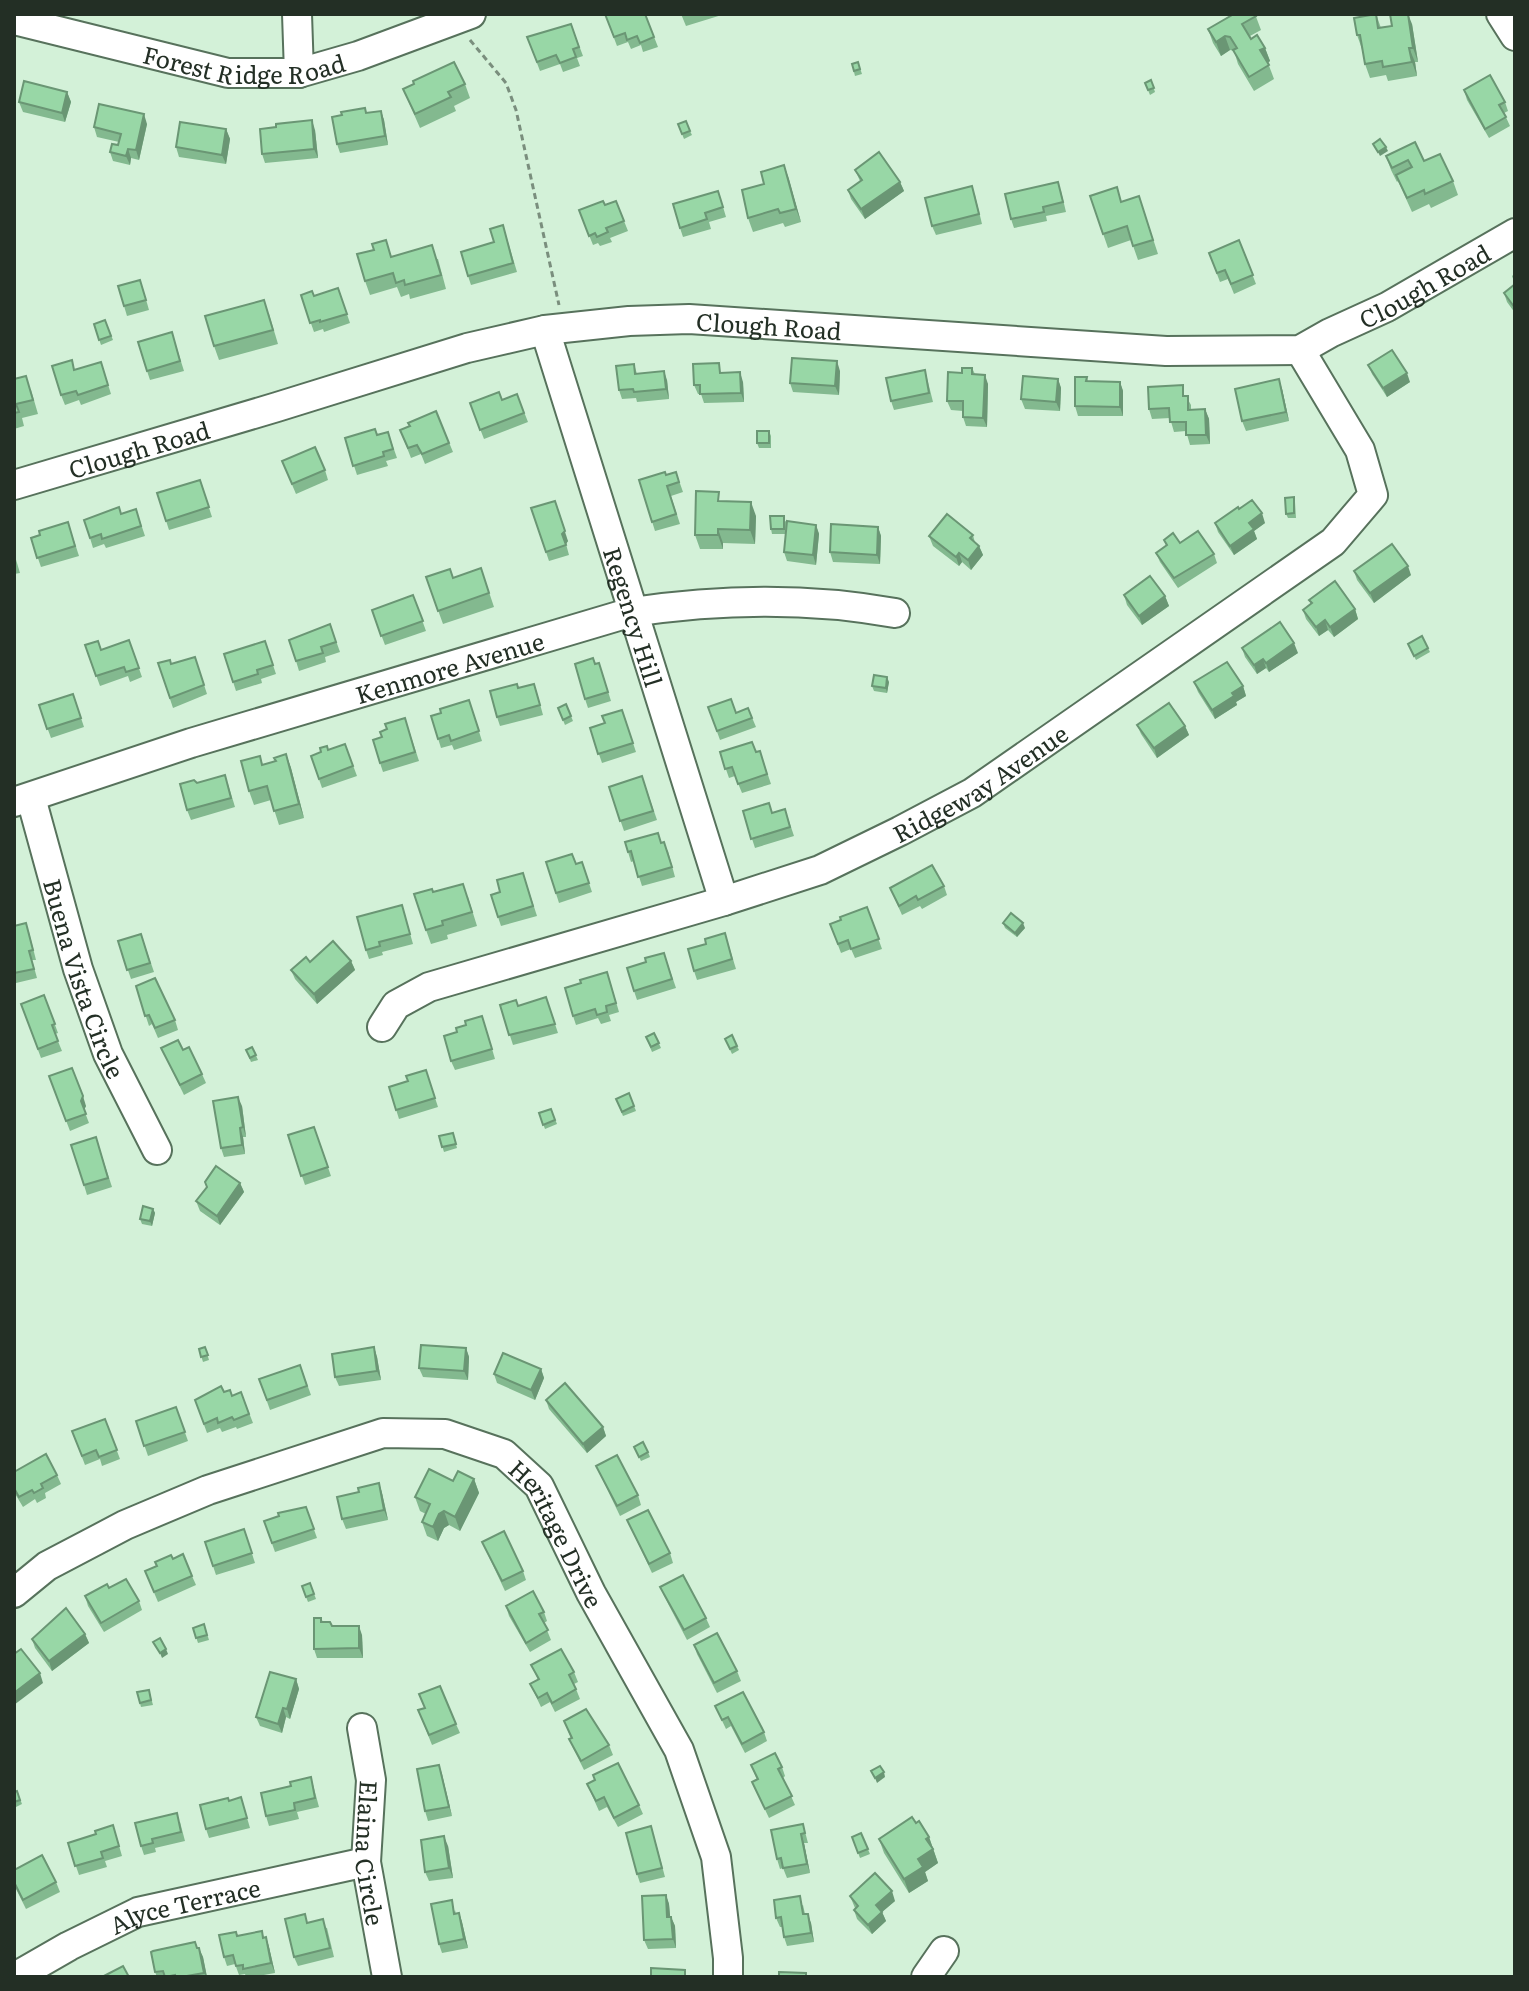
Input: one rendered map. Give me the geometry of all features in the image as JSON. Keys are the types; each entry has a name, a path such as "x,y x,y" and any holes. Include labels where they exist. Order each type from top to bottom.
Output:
{"street":[{"path":"297,14 299,73"},
{"path":"1501,14 1515,36"},
{"name":"Forest Ridge Road","path":"14,20 228,73 299,73 358,56 461,18"},
{"name":"Clough Road","path":"14,485 467,348 554,329 629,321 689,319 1166,351 1300,350 1387,307 1515,233"},
{"name":"Regency Hill","path":"554,329 632,612 724,901"},
{"name":"Ridgeway Avenue","path":"382,1027 396,1005 429,987 820,870 972,793 1333,542 1373,495 1360,450 1300,350"},
{"name":"Kenmore Avenue","path":"22,800 191,743 632,612 677,605 744,602 846,604 895,613"},
{"name":"Buena Vista Circle","path":"22,800 108,1054 157,1150"},
{"name":"Heritage Drive","path":"14,1593 47,1566 125,1525 208,1490 383,1433 445,1434 504,1454 539,1486 591,1593 679,1750 716,1857 728,1977"},
{"name":"Elaina Circle","path":"362,1728 371,1780 366,1862 387,1977"},
{"name":"Alyce Terrace","path":"15,1977 138,1912 366,1862"},
{"path":"926,1977 944,1951"}],"path":[{"path":"461,18 506,83 516,110 554,329"}],"building":[{"path":"605,14 645,14 654,37 640,43 637,36 627,40 625,33 614,37"},
{"path":"1234,14 1255,14 1242,24 1251,39 1257,35 1265,48 1260,50 1269,65 1249,77 1233,50 1237,48 1230,37 1225,36 1216,42 1208,29"},
{"path":"1376,14 1378,28 1392,26 1390,14 1408,14 1412,62 1383,67 1382,61 1365,64 1354,18"},
{"path":"571,24 579,47 573,49 576,57 560,63 556,55 537,62 527,37"},
{"path":"454,62 465,84 448,92 451,97 415,114 403,89"},
{"path":"858,62 860,69 854,71 852,64"},
{"path":"1490,75 1505,102 1499,105 1506,117 1485,129 1464,90"},
{"path":"1151,80 1154,88 1148,90 1145,83"},
{"path":"24,81 67,92 62,113 19,102"},
{"path":"99,104 144,114 136,150 128,149 126,156 110,152 112,144 118,145 121,134 94,127"},
{"path":"365,108 366,113 381,111 385,136 337,144 332,117 342,115 341,112"},
{"path":"312,120 314,149 262,154 260,129"},
{"path":"686,121 690,131 682,134 678,124"},
{"path":"180,122 226,129 222,155 176,147"},
{"path":"1380,139 1386,147 1378,152 1373,144"},
{"path":"1415,142 1424,161 1440,154 1453,181 1425,194 1424,190 1407,198 1396,175 1412,167 1408,160 1392,168 1386,156"},
{"path":"879,152 900,182 861,209 848,190 862,180 855,170"},
{"path":"784,165 796,209 780,213 778,209 748,218 742,190 764,184 761,172"},
{"path":"1058,182 1063,202 1043,207 1044,212 1011,219 1005,194"},
{"path":"972,186 979,214 932,226 925,198"},
{"path":"1117,187 1121,202 1139,196 1153,240 1133,246 1127,226 1103,234 1090,196"},
{"path":"718,191 723,207 705,213 707,219 680,228 673,204"},
{"path":"603,201 605,205 616,201 624,221 606,228 608,232 597,237 595,233 589,236 579,210"},
{"path":"503,225 513,263 468,276 461,252 494,242 490,229"},
{"path":"386,240 391,257 432,245 441,275 405,285 404,280 396,283 393,273 365,281 357,254 374,250 372,244"},
{"path":"1239,240 1253,275 1231,284 1225,270 1217,273 1209,253"},
{"path":"140,280 146,300 124,306 118,286"},
{"path":"1515,284 1515,308 1504,293"},
{"path":"338,288 347,314 310,323 301,295 312,291 314,296"},
{"path":"264,300 273,330 214,346 205,316"},
{"path":"105,320 111,336 99,340 94,324"},
{"path":"172,332 180,361 147,371 138,342"},
{"path":"1392,350 1407,373 1383,388 1368,365"},
{"path":"792,358 837,361 835,386 790,383"},
{"path":"72,360 74,370 101,362 108,385 78,395 76,391 61,395 52,366"},
{"path":"719,363 720,373 740,372 741,393 700,394 700,385 694,385 693,364"},
{"path":"634,364 635,374 664,371 666,389 619,390 616,366"},
{"path":"962,368 972,368 972,374 985,375 983,418 963,417 963,401 947,401 948,372 962,373"},
{"path":"925,370 929,393 891,401 886,378"},
{"path":"26,376 33,400 16,404 19,412 14,413 14,379"},
{"path":"1023,376 1058,379 1056,402 1021,399"},
{"path":"1075,377 1087,377 1086,381 1120,382 1120,407 1075,406"},
{"path":"1279,379 1286,412 1242,421 1235,389"},
{"path":"1183,385 1183,396 1188,396 1188,410 1205,409 1206,435 1186,435 1186,422 1170,422 1169,408 1149,409 1148,387"},
{"path":"499,392 502,400 517,394 524,413 480,430 470,403"},
{"path":"436,411 449,443 422,454 417,445 408,448 400,430 410,426 408,423"},
{"path":"375,429 377,435 388,432 393,449 383,452 384,456 353,466 345,438"},
{"path":"757,431 769,431 769,443 757,443"},
{"path":"315,447 325,470 292,484 282,461"},
{"path":"665,472 666,475 676,472 679,482 667,486 676,514 652,522 639,480"},
{"path":"200,480 209,507 166,521 157,493"},
{"path":"696,491 719,492 718,501 751,502 750,530 718,529 718,535 695,535"},
{"path":"1294,497 1294,513 1286,514 1285,498"},
{"path":"1252,500 1262,513 1249,523 1254,529 1230,546 1215,523"},
{"path":"555,501 565,531 562,534 566,545 546,552 531,508"},
{"path":"119,507 121,514 136,509 141,526 102,539 101,534 90,538 84,520"},
{"path":"947,514 973,535 970,538 979,546 968,560 959,553 956,557 929,536"},
{"path":"770,516 784,516 784,529 771,529"},
{"path":"787,521 816,525 813,555 784,552"},
{"path":"68,522 75,546 37,558 31,538 40,535 39,531"},
{"path":"831,524 878,527 877,555 830,552"},
{"path":"1198,531 1214,554 1174,578 1156,553 1167,545 1164,540 1173,533 1180,543"},
{"path":"1392,544 1408,566 1370,593 1354,571"},
{"path":"481,568 489,593 438,611 426,577 450,569 453,578"},
{"path":"1150,576 1165,596 1139,616 1124,595"},
{"path":"1335,581 1355,609 1330,627 1325,620 1316,627 1303,610 1312,603 1309,600"},
{"path":"413,595 423,621 381,636 372,610"},
{"path":"1280,622 1294,643 1266,663 1263,659 1254,665 1242,648"},
{"path":"330,624 336,642 321,647 323,653 296,661 289,640"},
{"path":"1422,636 1428,648 1414,656 1408,644"},
{"path":"129,640 139,668 126,672 124,667 96,676 85,645 98,641 101,650"},
{"path":"265,641 273,665 257,670 258,674 233,682 224,654"},
{"path":"195,657 204,685 170,698 158,663 170,660 171,664"},
{"path":"593,658 595,664 599,663 608,692 585,699 575,664"},
{"path":"1227,662 1243,686 1212,710 1194,682"},
{"path":"874,675 887,677 886,688 872,686"},
{"path":"517,684 518,688 534,684 540,705 497,717 490,691"},
{"path":"73,694 81,718 47,729 39,705"},
{"path":"731,699 736,713 748,708 752,718 717,731 708,707"},
{"path":"469,700 479,731 451,741 449,735 438,739 431,716 441,713 440,709"},
{"path":"1169,703 1185,726 1154,748 1137,725"},
{"path":"566,704 571,716 563,720 558,708"},
{"path":"622,710 633,743 598,754 590,728 605,723 602,716"},
{"path":"405,718 415,752 380,763 373,740 382,737 380,732 387,729 385,724"},
{"path":"752,742 756,752 760,751 767,774 738,784 732,767 725,769 720,752"},
{"path":"345,744 353,766 319,779 311,756 321,752 320,748 327,746 328,750"},
{"path":"286,754 299,804 274,811 267,786 249,791 241,761 260,756 262,765"},
{"path":"225,775 231,798 187,810 180,784"},
{"path":"642,776 653,811 620,821 609,787"},
{"path":"769,803 772,813 785,809 790,827 751,839 743,811"},
{"path":"658,833 672,867 638,877 631,851 628,852 625,842"},
{"path":"572,854 576,864 582,862 589,883 556,893 546,862"},
{"path":"932,865 944,886 899,906 890,888"},
{"path":"523,873 533,906 498,917 491,895 500,892 497,880"},
{"path":"463,884 472,912 442,921 443,925 426,930 414,894"},
{"path":"402,905 410,934 379,942 380,946 366,950 357,917"},
{"path":"867,907 879,939 851,949 848,940 838,944 830,924"},
{"path":"1011,913 1023,923 1015,933 1003,923"},
{"path":"26,923 34,969 14,973 14,926"},
{"path":"725,933 732,959 694,971 688,949 706,944 705,939"},
{"path":"141,934 150,963 127,970 118,941"},
{"path":"333,941 351,961 314,994 291,970 306,957 310,962"},
{"path":"664,953 672,979 634,991 627,968 646,962 645,958"},
{"path":"607,972 616,1003 606,1006 607,1012 597,1015 595,1009 573,1016 565,988"},
{"path":"155,978 175,1020 155,1028 149,1015 145,1016 136,986"},
{"path":"44,995 58,1041 38,1049 21,1004"},
{"path":"546,997 555,1024 509,1035 500,1005 516,1000 518,1006"},
{"path":"482,1016 492,1049 451,1061 444,1036 457,1032 456,1028 466,1025 465,1021"},
{"path":"654,1033 659,1043 651,1047 646,1037"},
{"path":"732,1035 737,1046 730,1049 725,1039"},
{"path":"178,1040 183,1050 189,1047 202,1074 180,1085 161,1048"},
{"path":"252,1047 256,1055 250,1058 246,1050"},
{"path":"72,1068 86,1114 66,1121 49,1076"},
{"path":"426,1070 435,1098 396,1110 389,1087 408,1081 406,1076"},
{"path":"629,1093 634,1106 622,1112 616,1099"},
{"path":"238,1097 243,1127 240,1128 242,1145 221,1148 213,1101"},
{"path":"551,1109 555,1120 543,1125 539,1113"},
{"path":"314,1127 328,1167 301,1176 288,1135"},
{"path":"453,1133 456,1144 442,1147 439,1136"},
{"path":"96,1137 108,1178 84,1185 71,1145"},
{"path":"216,1166 240,1183 217,1216 196,1201 207,1187 205,1182"},
{"path":"143,1206 153,1209 150,1221 140,1219"},
{"path":"421,1345 466,1348 464,1371 419,1368"},
{"path":"205,1347 208,1355 201,1357 199,1349"},
{"path":"374,1347 377,1371 335,1377 332,1354"},
{"path":"503,1353 541,1369 531,1390 494,1374"},
{"path":"300,1365 307,1386 267,1400 259,1379"},
{"path":"565,1383 603,1427 583,1444 546,1400"},
{"path":"221,1386 224,1392 230,1390 232,1396 241,1392 249,1414 218,1423 217,1418 204,1424 195,1400"},
{"path":"176,1407 185,1432 144,1446 136,1421"},
{"path":"105,1419 117,1450 99,1457 96,1450 82,1456 72,1431"},
{"path":"643,1442 648,1452 639,1457 634,1447"},
{"path":"46,1454 57,1475 41,1484 43,1488 19,1497 14,1488 14,1472"},
{"path":"617,1455 638,1495 617,1506 596,1466"},
{"path":"429,1469 453,1481 458,1471 474,1479 455,1517 444,1511 439,1514 433,1527 422,1522 430,1504 415,1497"},
{"path":"379,1483 384,1510 342,1519 337,1497"},
{"path":"306,1507 314,1529 272,1543 264,1521 279,1516 278,1513"},
{"path":"648,1510 670,1553 649,1564 627,1520"},
{"path":"244,1529 252,1553 213,1566 205,1542"},
{"path":"504,1531 523,1571 502,1581 482,1542"},
{"path":"183,1554 192,1576 154,1592 145,1571 157,1566 155,1562"},
{"path":"683,1575 706,1618 684,1630 660,1587"},
{"path":"126,1579 139,1601 101,1623 85,1596 107,1584 109,1588"},
{"path":"310,1583 314,1594 306,1597 302,1586"},
{"path":"533,1591 544,1612 539,1614 548,1630 526,1643 506,1606"},
{"path":"66,1608 85,1634 49,1661 32,1639"},
{"path":"314,1618 330,1622 332,1626 359,1626 359,1648 314,1649"},
{"path":"204,1624 207,1635 196,1638 193,1628"},
{"path":"717,1633 737,1671 714,1683 694,1645"},
{"path":"160,1638 166,1649 160,1653 153,1642"},
{"path":"21,1649 40,1673 14,1693 14,1654"},
{"path":"561,1649 574,1672 569,1675 576,1689 552,1703 547,1693 538,1698 530,1684 539,1679 531,1665"},
{"path":"270,1672 296,1679 287,1709 283,1708 278,1724 256,1717"},
{"path":"440,1686 456,1724 429,1735 418,1710 425,1708 419,1694"},
{"path":"149,1690 151,1700 140,1703 137,1692"},
{"path":"743,1692 764,1732 742,1744 728,1717 722,1720 715,1706"},
{"path":"586,1709 609,1745 581,1761 569,1739 572,1738 564,1721"},
{"path":"775,1753 782,1767 778,1769 792,1796 765,1809 752,1782 758,1779 751,1765"},
{"path":"618,1763 639,1805 614,1818 604,1797 596,1801 587,1784 595,1780 593,1775"},
{"path":"439,1765 449,1807 425,1811 417,1769"},
{"path":"880,1766 884,1772 875,1778 871,1771"},
{"path":"311,1777 315,1798 294,1803 295,1810 266,1816 261,1793 291,1786 290,1782"},
{"path":"17,1791 20,1800 14,1802 14,1792"},
{"path":"241,1797 247,1818 206,1829 200,1805"},
{"path":"177,1813 181,1832 152,1839 153,1843 141,1846 135,1823"},
{"path":"912,1817 916,1823 919,1821 933,1849 918,1859 923,1867 904,1879 879,1839"},
{"path":"803,1824 805,1833 801,1834 807,1864 783,1868 781,1858 777,1859 771,1830"},
{"path":"113,1825 119,1846 101,1852 103,1858 75,1866 68,1843"},
{"path":"651,1826 662,1868 637,1874 626,1833"},
{"path":"861,1833 868,1849 858,1853 852,1837"},
{"path":"444,1836 449,1868 425,1872 421,1840"},
{"path":"42,1855 56,1882 23,1900 14,1882 14,1870"},
{"path":"875,1873 892,1891 876,1905 882,1912 868,1925 854,1910 858,1906 850,1896"},
{"path":"666,1895 667,1917 671,1917 673,1939 644,1940 642,1896"},
{"path":"800,1896 803,1914 808,1914 811,1933 784,1937 781,1917 776,1918 774,1900"},
{"path":"452,1900 454,1914 459,1913 464,1939 439,1944 431,1904"},
{"path":"305,1914 307,1923 323,1919 330,1948 294,1957 285,1919"},
{"path":"262,1931 271,1963 243,1969 243,1965 236,1966 233,1955 224,1957 219,1935 236,1932 237,1936"},
{"path":"195,1942 204,1973 165,1977 163,1971 155,1972 151,1952"},
{"path":"123,1966 129,1977 102,1977"},
{"path":"651,1968 685,1970 685,1977 651,1977"},
{"path":"779,1972 806,1973 806,1977 779,1977"}]}
